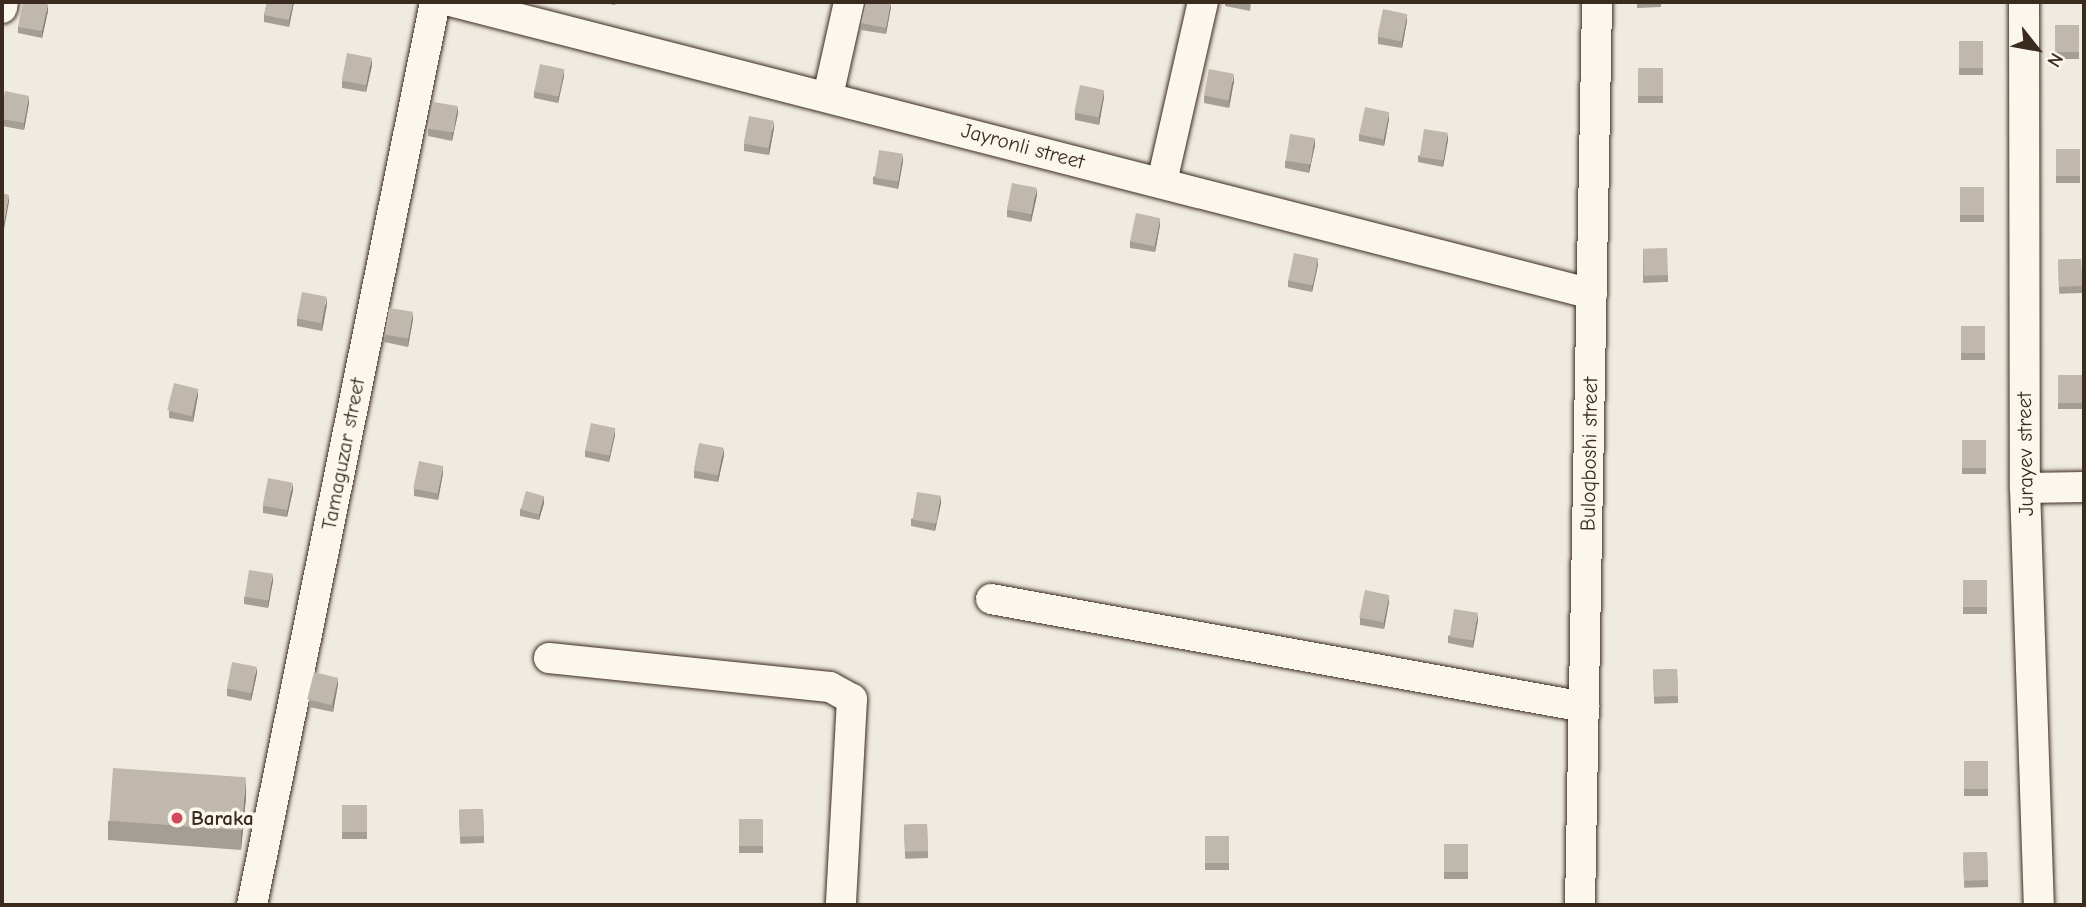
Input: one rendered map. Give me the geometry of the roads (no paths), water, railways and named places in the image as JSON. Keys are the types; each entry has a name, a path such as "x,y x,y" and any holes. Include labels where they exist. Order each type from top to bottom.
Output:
{"street":[{"path":"2,8 3,2"},
{"name":"Tamaguzar street","path":"251,905 435,2"},
{"name":"Jayronli street","path":"454,2 1592,294"},
{"path":"828,96 849,2"},
{"path":"1162,182 1203,2"},
{"name":"Buloqboshi street","path":"1580,905 1597,2"},
{"name":"Jurayev street","path":"2024,2 2025,488 2039,905"},
{"path":"2025,488 2084,487"},
{"path":"991,599 1584,707"},
{"path":"549,658 830,687 852,699 841,905"}],"place":[{"name":"Baraka","path":"177,818"}]}
